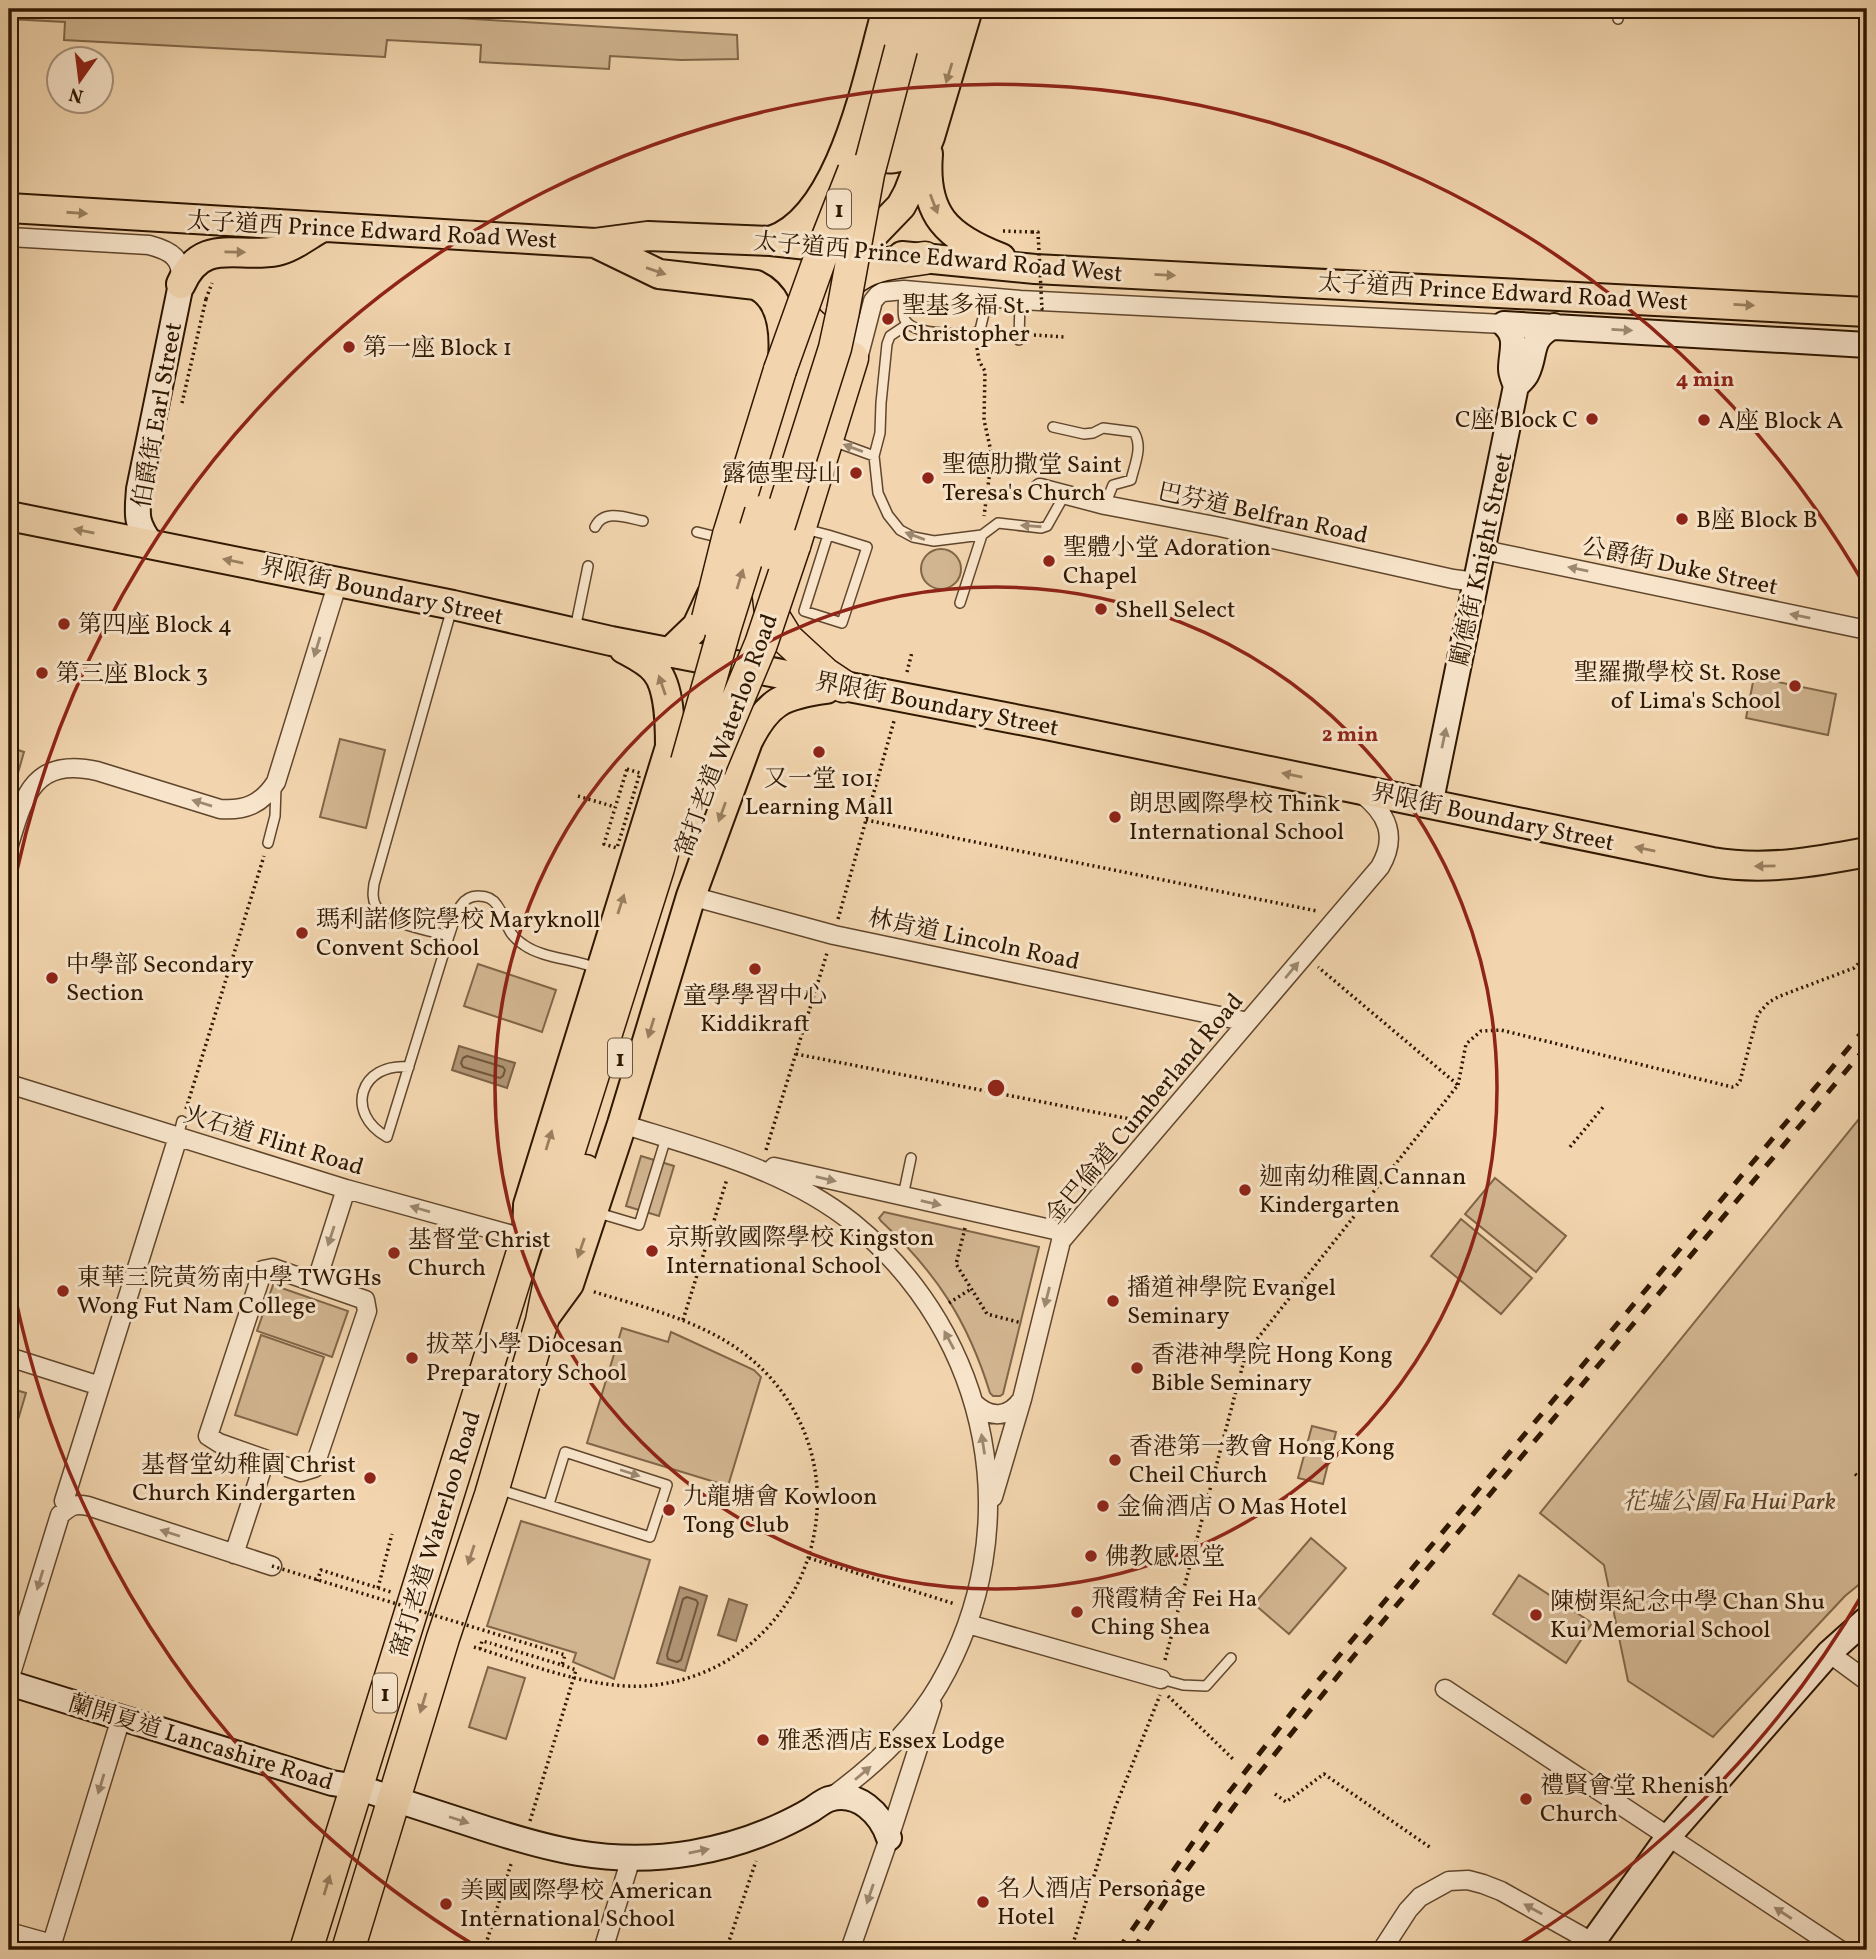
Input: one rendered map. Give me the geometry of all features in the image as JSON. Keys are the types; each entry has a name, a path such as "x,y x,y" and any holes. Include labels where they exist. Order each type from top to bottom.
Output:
{"highway":[{"name":"窩打老道 Waterloo Road","path":"306,1950 527,1239 573,1195 694,812 713,758 761,644 794,546 861,325 914,51 913,9"},
{"name":"窩打老道 Waterloo Road","path":"348,1950 443,1638 493,1488 542,1321 551,1276 658,868 678,755 729,535 784,358 824,250 914,51 941,9"},
{"path":"843,686 825,674 787,639 771,612 768,580 770,553 835,348 868,174 914,51"},
{"path":"678,755 814,347 833,301 850,282 872,268 925,258"}],"main road":[{"path":"771,241 797,226 826,190 837,168 855,122 887,9"},
{"path":"669,653 702,619 795,339 813,302 857,250 901,206 930,137 968,9"},
{"path":"855,122 865,144 888,160 898,159 930,137"},
{"path":"930,137 926,173 931,201 941,221 952,232 983,251 1035,269"},
{"name":"太子道西 Prince Edward Road West","path":"9,208 595,243 649,236 771,241 1035,269 1867,312"},
{"path":"181,284 191,266 209,254 222,251 279,250 321,228"},
{"path":"595,243 659,274 756,285 764,289 775,301 783,334 782,379"},
{"name":"界限街 Boundary Street","path":"9,516 453,605 669,653 1051,726 1732,865 1783,866 1867,852"},
{"name":"窩打老道 Waterloo Road","path":"527,1239 528,1205 601,969 678,755 664,688 657,671 638,656 611,641"},
{"name":"窩打老道 Waterloo Road","path":"573,1195 622,1124 691,896 739,763 756,725 768,710 781,700 797,693 843,686"},
{"path":"678,755 677,733 686,730 708,731 733,743 737,749 739,763"},
{"path":"1818,861 1836,842 1867,832"}],"street":[{"name":"太子道西 Prince Edward Road West","path":"9,237 162,248 179,262 181,284"},
{"name":"伯爵街 Earl Street","path":"151,544 140,529 137,512 139,489 181,284"},
{"name":"太子道西 Prince Edward Road West","path":"833,441 857,340 873,301 883,292 904,290 1020,300 1867,345"},
{"path":"1504,324 1514,337 1510,372 1516,386"},
{"name":"勵德街 Knight Street","path":"1430,805 1516,386 1527,375 1537,339 1553,327"},
{"path":"805,529 833,441"},
{"name":"巴芬道 Belfran Road","path":"1040,488 1105,505 1476,582"},
{"name":"公爵街 Duke Street","path":"1483,550 1867,630"},
{"path":"12,850 22,803 31,788 45,776 61,769 79,767 220,808 247,808 259,802 276,782 338,582"},
{"name":"金巴倫道 Cumberland Road","path":"988,1514 1022,1399 1061,1241 1385,859 1389,838 1382,813 1373,802 1348,786"},
{"name":"林肯道 Lincoln Road","path":"691,896 834,935 1248,1022"},
{"name":"火石道 Flint Road","path":"9,1084 135,1123 180,1129 346,1189 527,1239"},
{"path":"622,1124 666,1138 734,1169 770,1173 827,1203 884,1251 918,1290 951,1344 974,1403 986,1458 988,1514 982,1570 968,1624 938,1687 890,1838 850,1950"},
{"path":"9,1681 180,1129"},
{"path":"734,1169 761,1164 1068,1233"},
{"path":"852,1223 849,1209 851,1202 854,1196 865,1188"},
{"path":"316,1283 346,1189"},
{"path":"273,1268 316,1283 365,1300 367,1311 314,1468 301,1472 219,1443 208,1436 263,1270 273,1268"},
{"path":"9,1357 100,1386"},
{"path":"974,1403 989,1414 999,1415 1009,1413 1022,1399"},
{"path":"234,1555 265,1460"},
{"path":"62,1508 77,1504 88,1506 271,1569"},
{"path":"1382,1950 1398,1924 1420,1897 1449,1881 1468,1880 1501,1891 1590,1946 1668,1836 1829,1653 1867,1619"},
{"path":"968,1624 1161,1679"},
{"path":"1829,1653 1867,1681"},
{"name":"蘭開夏道 Lancashire Road","path":"9,1681 332,1783 357,1787 549,1848 576,1854 631,1858 691,1853 749,1838 786,1823 830,1799"},
{"path":"830,1799 894,1744 938,1687"},
{"path":"1445,1689 1840,1950"},
{"path":"9,1931 51,1947 121,1718"},
{"path":"830,1799 856,1800 868,1807 878,1815 890,1838"},
{"path":"603,1950 631,1858"}],"lane":[{"path":"904,290 903,316 908,324 919,331 974,334 979,330 988,297"},
{"path":"1019,340 1020,300"},
{"path":"908,324 890,336 887,344 880,402 880,433 874,456 878,493 888,515 900,530 913,537 934,541 982,536"},
{"path":"1053,427 1084,434 1103,428 1134,432 1139,447 1131,480 1113,485 1105,505"},
{"path":"833,441 874,456"},
{"path":"960,603 982,536 998,523 1033,528 1047,526 1065,494"},
{"path":"595,527 602,518 610,515 643,521"},
{"path":"805,529 828,535 867,547 842,623 804,611 828,535"},
{"path":"697,532 730,541"},
{"path":"574,633 588,566"},
{"path":"449,936 383,915 376,906 373,895 453,605"},
{"path":"268,843 275,816 276,782"},
{"path":"409,1067 396,1065 382,1070 370,1079 364,1091 362,1105 366,1119 374,1130 387,1137 409,1067 449,936 459,906 465,900 482,895 490,898 497,904 514,938 526,947 601,969"},
{"path":"573,1195 639,1225 666,1138"},
{"path":"903,1196 911,1158"},
{"path":"493,1488 650,1537 667,1485 565,1452 549,1504"},
{"path":"1161,1679 1183,1685 1206,1686 1231,1658"}],"path":[{"path":"991,230 1038,232 1042,309 1045,309"},
{"path":"974,334 979,361 985,371 984,420 992,456 982,536"},
{"path":"907,672 912,652"},
{"path":"838,921 894,718"},
{"path":"604,844 627,769"},
{"path":"578,796 615,807"},
{"path":"866,820 1317,911"},
{"path":"180,1129 268,843"},
{"path":"9,879 12,850"},
{"path":"1860,887 1867,888"},
{"path":"766,1152 828,949"},
{"path":"1161,1679 1246,1353 1458,1085 1466,1044 1481,1031 1501,1030 1722,1085 1736,1086 1740,1081 1758,1014 1769,1002 1854,968 1861,961"},
{"path":"1317,965 1458,1085"},
{"path":"796,1054 1130,1119"},
{"path":"1570,1147 1604,1106"},
{"path":"683,1320 734,1169"},
{"path":"965,1226 956,1264 986,1314 1024,1324"},
{"path":"474,1647 610,1685 643,1686 665,1683 708,1670 746,1647 778,1616 801,1578 809,1558 817,1515 816,1471 811,1449 793,1408 781,1390 750,1358 732,1345 683,1320 586,1289"},
{"path":"947,1305 971,1289"},
{"path":"1855,1474 1867,1484"},
{"path":"378,1588 392,1534"},
{"path":"809,1558 957,1605"},
{"path":"271,1569 565,1655 562,1665"},
{"path":"317,1581 321,1570 402,1596"},
{"path":"480,1648 482,1641 576,1670 529,1826"},
{"path":"1071,1950 1115,1808 1162,1690 1233,1759"},
{"path":"1275,1794 1286,1802 1324,1773 1431,1848"},
{"path":"726,1950 759,1852"},
{"path":"484,1950 513,1856"}],"green space":[{"path":"9,9 310,9 737,35 738,59 681,60 610,56 609,69 480,62 481,45 387,40 385,57 64,40 65,22 9,19"},
{"path":"941,549 949,550 955,555 960,561 960,577 955,583 949,588 941,589 933,588 927,583 922,577 921,569 922,561 927,555 933,550"},
{"path":"1754,677 1836,694 1828,735 1746,718"},
{"path":"340,739 385,750 366,828 320,817"},
{"path":"9,747 24,752 9,804"},
{"path":"478,964 556,990 542,1032 464,1006"},
{"name":"花墟公園 Fa Hui Park","path":"1867,1109 1867,1578 1845,1596 1713,1737 1628,1681 1604,1565 1540,1513"},
{"path":"641,1156 674,1166 659,1216 626,1206"},
{"path":"1495,1178 1566,1236 1536,1272 1465,1214"},
{"path":"884,1212 1039,1247 1003,1394 1000,1396 990,1393 971,1343 948,1299 918,1259 881,1221 879,1218"},
{"path":"1461,1219 1532,1278 1501,1314 1431,1256"},
{"path":"273,1285 348,1311 332,1357 257,1331"},
{"path":"622,1328 668,1342 671,1332 754,1370 761,1377 728,1486 587,1443"},
{"path":"261,1335 324,1357 297,1435 235,1415"},
{"path":"9,1388 26,1393 9,1450"},
{"path":"1312,1426 1336,1432 1323,1484 1298,1478"},
{"path":"521,1521 650,1560 614,1679 573,1662 576,1653 487,1626"},
{"path":"1311,1538 1346,1568 1289,1634 1254,1604"},
{"path":"1519,1575 1592,1623 1566,1663 1493,1614"},
{"path":"488,1667 525,1678 506,1739 469,1727"}],"water":[{"path":"459,1046 515,1063 507,1088 452,1070"},
{"path":"680,1587 707,1596 685,1671 657,1663"},
{"path":"729,1599 747,1605 736,1641 718,1635"}],"railway":[{"path":"1118,1950 1219,1805 1296,1707 1867,1026"},
{"path":"1133,1950 1174,1888 1249,1786 1353,1657 1867,1046"}],"place":[{"name":"聖基多福 St. Christopher","path":"888,319"},
{"name":"第一座 Block 1","path":"349,347"},
{"name":"C座 Block C","path":"1592,419"},
{"name":"A座 Block A","path":"1704,420"},
{"name":"露德聖母山","path":"856,473"},
{"name":"聖德肋撒堂 Saint Teresa's Church","path":"928,478"},
{"name":"B座 Block B","path":"1682,519"},
{"name":"聖體小堂 Adoration Chapel","path":"1049,561"},
{"name":"Shell Select","path":"1101,609"},
{"name":"第四座 Block 4","path":"64,624"},
{"name":"第三座 Block 3","path":"42,673"},
{"name":"聖羅撒學校 St. Rose of Lima's School","path":"1795,686"},
{"name":"又一堂 101 Learning Mall","path":"819,752"},
{"name":"朗思國際學校 Think International School","path":"1115,817"},
{"name":"瑪利諾修院學校 Maryknoll Convent School","path":"302,933"},
{"name":"童學學習中心 Kiddikraft","path":"755,969"},
{"name":"中學部 Secondary Section","path":"52,978"},
{"name":"迦南幼稚園 Cannan Kindergarten","path":"1245,1190"},
{"name":"京斯敦國際學校 Kingston International School","path":"652,1251"},
{"name":"基督堂 Christ Church","path":"394,1253"},
{"name":"東華三院黃笏南中學 TWGHs Wong Fut Nam College","path":"63,1291"},
{"name":"播道神學院 Evangel Seminary","path":"1113,1301"},
{"name":"拔萃小學 Diocesan Preparatory School","path":"412,1358"},
{"name":"香港神學院 Hong Kong Bible Seminary","path":"1137,1368"},
{"name":"香港第一教會 Hong Kong Cheil Church","path":"1115,1460"},
{"name":"基督堂幼稚園 Christ Church Kindergarten","path":"370,1478"},
{"name":"金倫酒店 O Mas Hotel","path":"1103,1506"},
{"name":"九龍塘會 Kowloon Tong Club","path":"669,1510"},
{"name":"佛教感恩堂","path":"1091,1556"},
{"name":"飛霞精舍 Fei Ha Ching Shea","path":"1077,1612"},
{"name":"陳樹渠紀念中學 Chan Shu Kui Memorial School","path":"1536,1615"},
{"name":"雅悉酒店 Essex Lodge","path":"763,1740"},
{"name":"禮賢會堂 Rhenish Church","path":"1526,1799"},
{"name":"名人酒店 Personage Hotel","path":"983,1902"},
{"name":"美國國際學校 American International School","path":"446,1904"}]}
